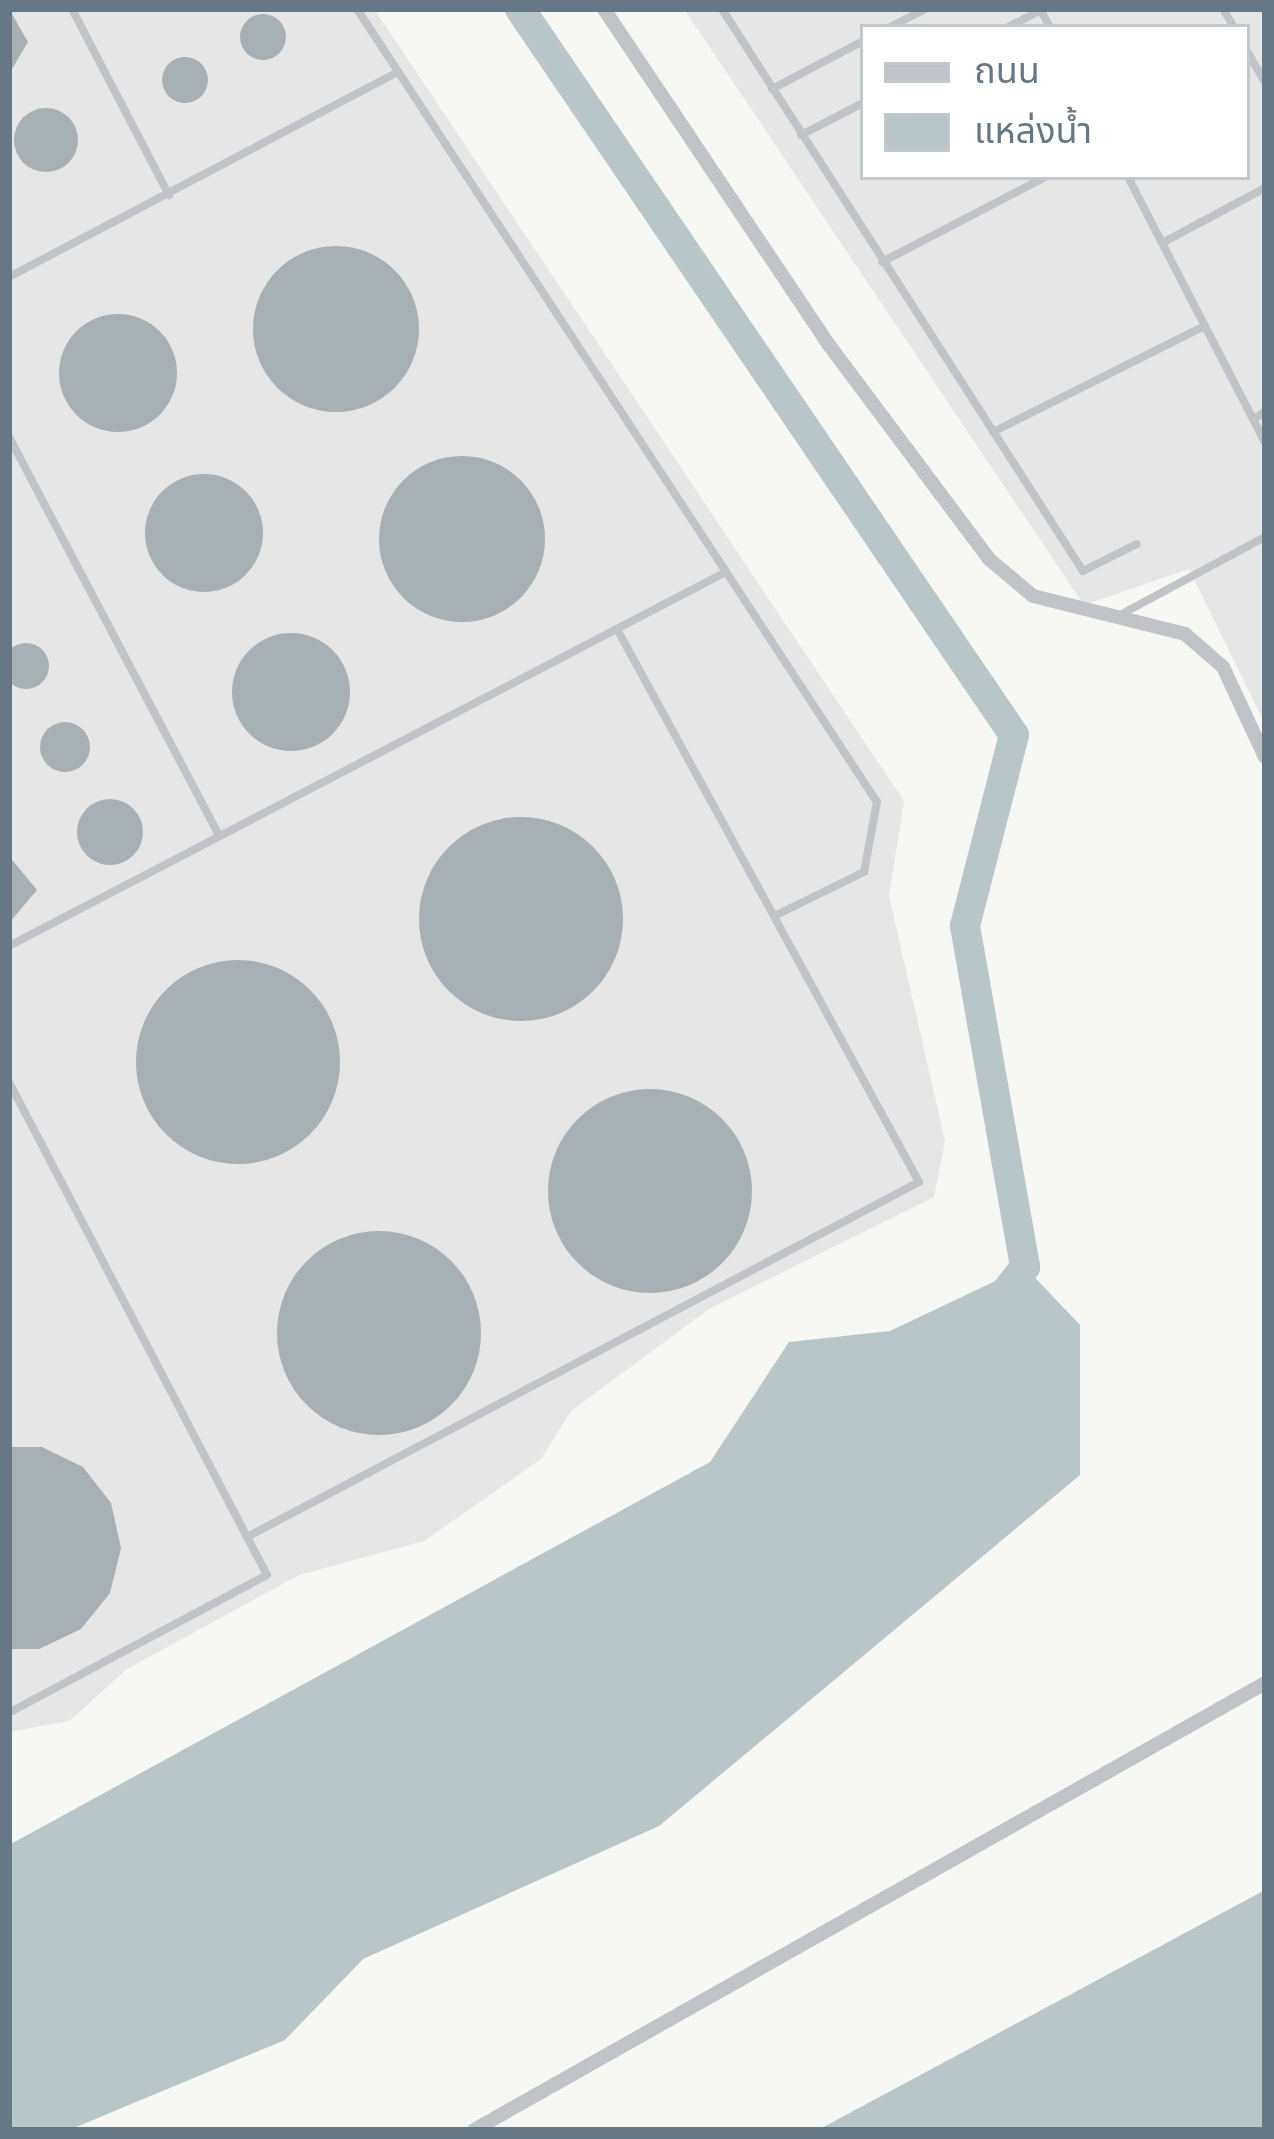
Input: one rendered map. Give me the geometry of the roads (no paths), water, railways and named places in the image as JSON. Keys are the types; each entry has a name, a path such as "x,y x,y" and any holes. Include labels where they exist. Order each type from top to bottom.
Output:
{"street":[{"path":"604,9 989,560 1033,596 1120,614 1185,634 1223,667 1265,758"},
{"path":"474,2130 1265,1683"}],"lane":[{"path":"72,9 169,195"},
{"path":"357,9 877,802 864,872 773,916"},
{"path":"722,9 1083,571 1137,544"},
{"path":"896,24 925,9"},
{"path":"1014,24 1041,9"},
{"path":"772,88 860,43"},
{"path":"9,277 398,72"},
{"path":"801,135 860,105"},
{"path":"882,262 1039,180"},
{"path":"1130,180 1265,443"},
{"path":"1162,243 1265,188"},
{"path":"993,432 1205,326"},
{"path":"1252,419 1265,412"},
{"path":"9,437 219,836"},
{"path":"1120,614 1265,537"},
{"path":"9,946 726,572"},
{"path":"247,1537 919,1182 617,629"},
{"path":"9,1082 267,1576 9,1713"}],"water":[{"path":"1025,1267 1080,1325 1080,1475 659,1826 363,1959 285,2040 69,2130 9,2130 9,1845 710,1462 789,1342 890,1331"},
{"path":"1265,1890 1265,2130 818,2130"}],"waterway":[{"path":"520,9 1014,735 965,926 1025,1267 1002,1296"}]}
